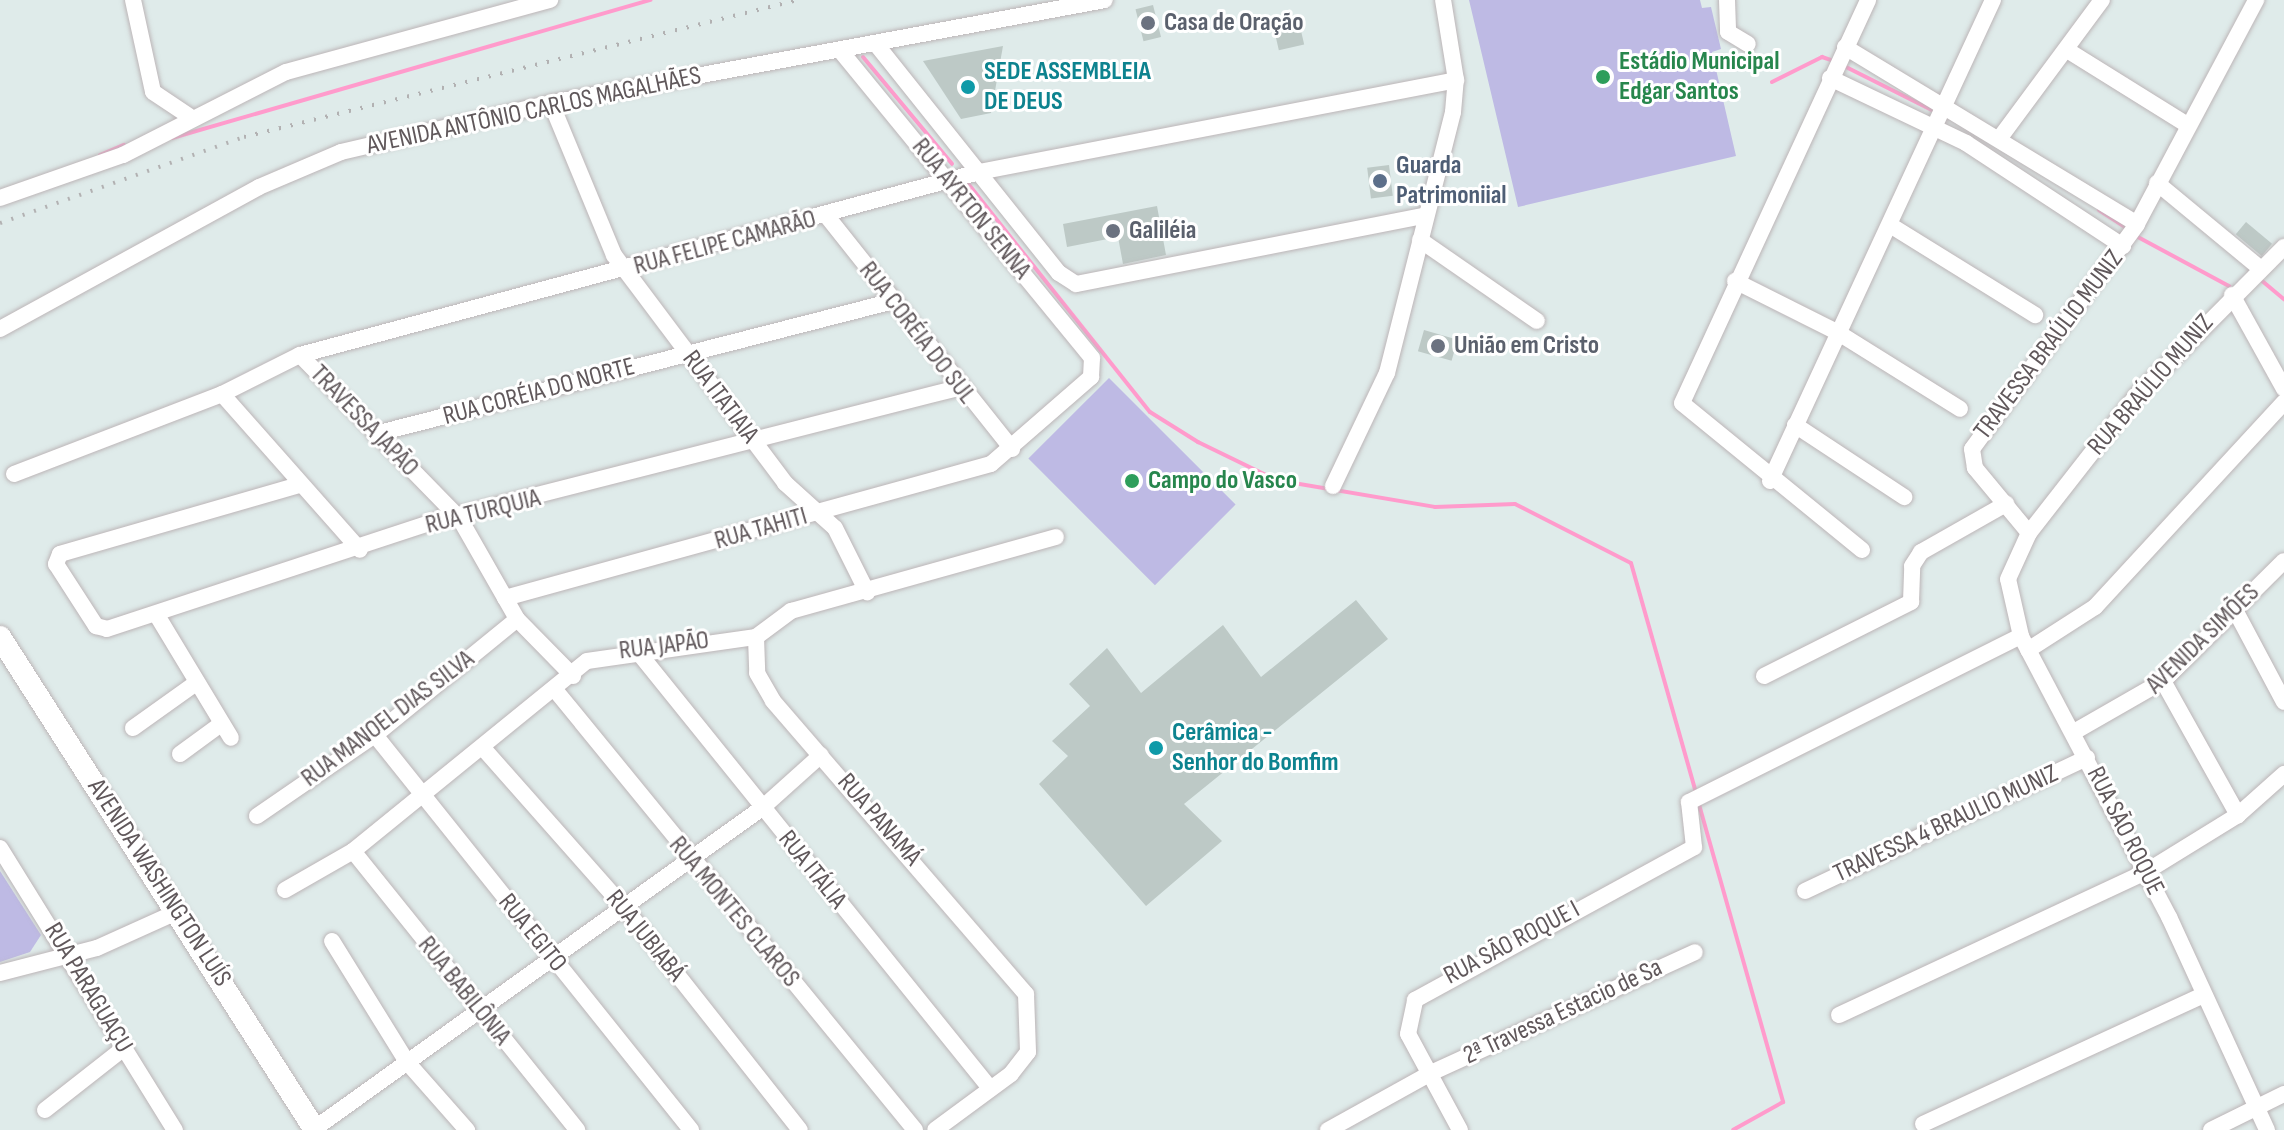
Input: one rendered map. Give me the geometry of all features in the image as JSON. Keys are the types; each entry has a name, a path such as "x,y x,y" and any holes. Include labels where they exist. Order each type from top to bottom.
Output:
{"main road":[{"name":"AVENIDA WASHINGTON LUÍS","path":"0,637 179,911 315,1130"}],"street":[{"path":"133,0 159,100 189,116"},
{"path":"0,198 123,155 189,116 286,72 526,3 550,0"},
{"name":"AVENIDA ANTÔNIO CARLOS MAGALHÃES","path":"0,329 296,169 407,133 551,103 1105,0"},
{"path":"1333,486 1387,373 1420,240 1456,80 1443,0"},
{"path":"1727,0 1728,32 1748,44"},
{"path":"1862,550 1770,481 1682,403 1735,281 1868,0"},
{"path":"1770,481 1993,0"},
{"path":"1999,139 2102,0"},
{"name":"TRAVESSA BRAÚLIO MUNIZ","path":"2029,533 1975,468 1972,449 2137,224 2186,124 2256,0"},
{"name":"RUA AYRTON SENNA","path":"876,44 1059,273 1085,285 1424,216"},
{"path":"1845,47 1947,103 1999,139 2137,224"},
{"path":"2067,50 2186,124"},
{"name":"RUA AYRTON SENNA","path":"841,51 1092,358 1093,372"},
{"path":"1830,78 1935,127 2123,246"},
{"name":"RUA FELIPE CAMARÃO","path":"14,474 222,394 300,355 625,270 979,172 1456,80"},
{"name":"RUA ITATIAIA","path":"551,103 625,270 661,324 692,350 785,483 821,512 867,592"},
{"path":"2157,183 2261,269"},
{"name":"RUA CORÉIA DO SUL","path":"826,215 958,388 1012,449"},
{"path":"1890,225 2035,315"},
{"path":"1420,240 1537,321"},
{"name":"RUA BRAÚLIO MUNIZ","path":"2029,533 2136,396 2232,295 2284,247"},
{"path":"1735,281 1837,332 1960,409"},
{"path":"2232,295 2284,389"},
{"name":"RUA CORÉIA DO NORTE","path":"375,434 692,350 890,302"},
{"name":"TRAVESSA JAPÃO","path":"300,355 460,519 517,619 573,676"},
{"name":"RUA TAHITI","path":"505,598 991,464 1012,449 1093,372"},
{"name":"RUA TURQUIA","path":"299,485 60,554 57,567 98,629 158,617 360,550 435,521 460,519 958,388"},
{"path":"222,394 299,485 360,550"},
{"path":"2024,643 2095,607 2284,402"},
{"path":"1795,425 1904,497"},
{"path":"1764,676 1911,602 1912,566 1921,552 2006,504"},
{"name":"RUA SÃO ROQUE","path":"2029,533 2008,579 2024,643 2087,758 2267,1130"},
{"name":"RUA JAPÃO","path":"285,890 353,851 605,653 638,652 756,637 791,611 1056,537"},
{"name":"AVENIDA SIMÕES","path":"2074,732 2163,681 2284,561"},
{"path":"2235,610 2284,702"},
{"path":"158,617 226,731 180,754"},
{"name":"RUA MANOEL DIAS SILVA","path":"257,816 375,735 517,619"},
{"name":"RUA PANAMÁ","path":"756,637 762,686 1026,994 1028,1052 989,1087"},
{"name":"RUA SÃO ROQUE I","path":"1460,1130 1406,1026 1415,1000 1694,847 1688,805 1694,799 1713,793 2024,643"},
{"name":"RUA ITÁLIA","path":"638,652 989,1087"},
{"path":"2163,681 2238,815"},
{"path":"133,728 196,683"},
{"name":"RUA MONTES CLAROS","path":"556,691 690,860 915,1130"},
{"name":"RUA EGITO","path":"375,735 691,1130"},
{"name":"RUA JUBIABÁ","path":"483,748 623,906 800,1130"},
{"path":"315,1130 549,955 762,808 821,755"},
{"name":"TRAVESSA 4 BRAULIO MUNIZ","path":"1805,891 2087,758"},
{"path":"1839,1015 2144,873 2238,815 2282,780"},
{"name":"RUA PARAGUAÇU","path":"0,848 70,954 175,1130"},
{"name":"RUA BABILÔNIA","path":"353,851 577,1130"},
{"path":"0,973 70,954 179,911"},
{"path":"332,941 407,1062 467,1130"},
{"name":"2ª Travessa Estacio de Sa","path":"1328,1130 1431,1073 1695,952"},
{"path":"1923,1124 2201,996"},
{"path":"45,1110 124,1048"},
{"path":"935,1130 989,1087"},
{"path":"2211,1130 2284,1094"}],"shaded area":[{"name":"Estádio Municipal Edgar Santos","path":"1469,0 1700,0 1702,8 1711,7 1721,49 1712,52 1736,156 1518,207"},
{"name":"Campo do Vasco","path":"1109,378 1236,505 1155,585 1028,459"},
{"path":"0,871 41,935 30,952 0,962"}],"building":[{"name":"Casa de Oração","path":"1153,5 1161,37 1144,41 1136,9"},
{"path":"1299,22 1304,44 1279,50 1274,28"},
{"name":"SEDE ASSEMBLEIA DE DEUS","path":"1003,46 991,113 961,119 923,61"},
{"name":"Guarda Patrimoniial","path":"1389,165 1393,196 1371,198 1367,168"},
{"name":"Galiléia","path":"1157,206 1166,255 1123,264 1118,237 1067,247 1063,224"},
{"path":"2246,222 2272,244 2262,256 2236,234"},
{"name":"União em Cristo","path":"1424,330 1458,340 1452,361 1418,351"},
{"name":"Cerâmica - Senhor do Bomfim","path":"1356,600 1388,639 1184,804 1222,841 1146,906 1039,784 1068,756 1052,741 1090,706 1069,684 1107,648 1141,693 1223,625 1261,677"}],"waterway":[{"path":"172,138 650,0"},
{"path":"863,57 952,164"},
{"path":"1772,82 1822,57 1831,60"},
{"path":"1844,66 1934,111"},
{"path":"100,155 124,145"},
{"path":"966,181 1150,412 1198,442 1276,480 1435,507 1515,504 1631,563 1696,793"},
{"path":"2099,210 2127,228"},
{"path":"2136,236 2229,286"},
{"path":"2261,280 2284,299"},
{"path":"1698,801 1783,1102 1733,1130"}],"railway":[{"path":"0,223 244,137 798,0"}],"place":[{"name":"Casa de Oração","path":"1148,23"},
{"name":"Estádio Municipal Edgar Santos","path":"1603,77"},
{"name":"SEDE ASSEMBLEIA DE DEUS","path":"968,87"},
{"name":"Guarda Patrimoniial","path":"1380,181"},
{"name":"Galiléia","path":"1113,231"},
{"name":"União em Cristo","path":"1438,346"},
{"name":"Campo do Vasco","path":"1132,481"},
{"name":"Cerâmica - Senhor do Bomfim","path":"1156,748"}]}
